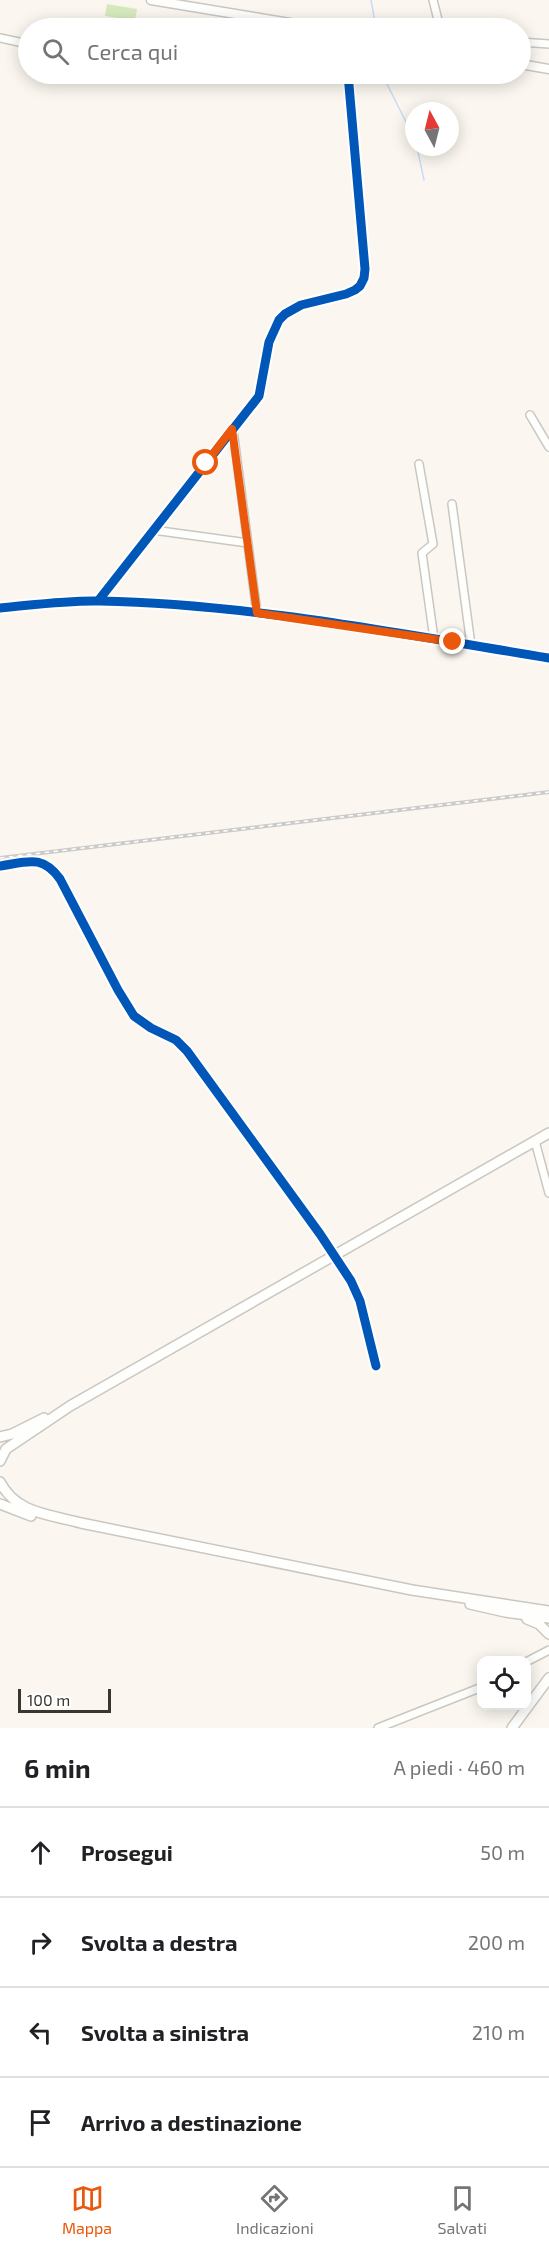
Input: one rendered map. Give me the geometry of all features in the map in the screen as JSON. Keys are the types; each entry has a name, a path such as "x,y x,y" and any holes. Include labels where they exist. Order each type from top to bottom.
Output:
{"main road":[{"path":"0,1461 6,1449 70,1406 333,1254 549,1133"},
{"path":"0,1437 12,1434 70,1406"},
{"path":"0,1482 8,1496 28,1509 412,1590 505,1612 532,1620 549,1634"},
{"path":"0,1504 30,1515 81,1522"},
{"path":"412,1590 549,1610"},
{"path":"505,1612 549,1618"},
{"path":"512,1728 549,1680"}],"street":[{"path":"151,0 260,18"},
{"path":"433,0 438,18"},
{"path":"0,38 18,42"},
{"path":"531,43 549,44"},
{"path":"531,66 549,69"},
{"path":"98,601 260,393 268,342 279,320 292,309 302,305 355,290 364,278 349,84"},
{"path":"530,415 549,447"},
{"path":"232,429 257,613"},
{"path":"419,464 433,544 422,553 434,639"},
{"path":"452,504 471,645"},
{"path":"153,530 248,543"},
{"path":"0,608 98,601 179,604 257,613 549,658"},
{"path":"0,866 37,861 43,862 54,870 126,1005 143,1024 176,1040 187,1051 333,1254 357,1293 376,1366"},
{"path":"535,1141 549,1193"},
{"path":"531,1659 549,1650"},
{"path":"378,1728 477,1689"}],"green space":[{"path":"107,4 137,9 136,18 105,16"}],"waterway":[{"path":"371,0 374,18"},
{"path":"387,84 405,120"},
{"path":"419,156 424,180"}],"railway":[{"path":"0,858 549,792"}],"cycle path":[{"path":"98,601 259,396 269,342 279,320 301,305 355,290 364,278 349,84"},
{"path":"0,608 88,601 157,603 213,608 382,630 549,658"},
{"path":"0,866 26,862 40,863 47,866 60,879 134,1016 151,1028 176,1040 187,1051 320,1234 351,1281 360,1301 376,1366"}],"route":[{"path":"206,463 232,429 257,613 453,642"}]}
